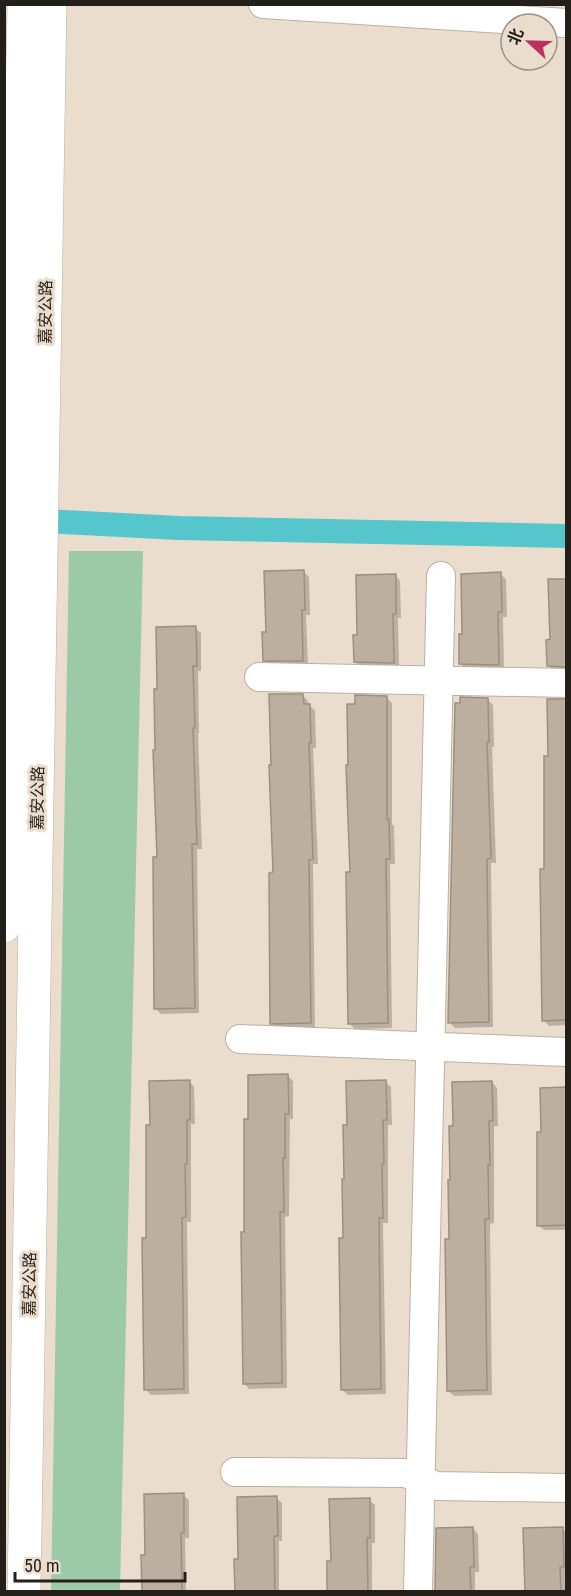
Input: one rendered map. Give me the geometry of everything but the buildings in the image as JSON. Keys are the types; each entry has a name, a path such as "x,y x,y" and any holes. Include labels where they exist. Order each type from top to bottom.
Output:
{"main road":[{"name":"嘉安公路","path":"24,4 28,485 24,1592"},
{"name":"嘉安公路","path":"28,485 50,4"},
{"name":"嘉安公路","path":"4,926 27,562"}],"street":[{"path":"263,4 567,23"},
{"path":"418,1592 441,576"},
{"path":"259,677 567,683"},
{"path":"240,1039 567,1052"},
{"path":"235,1472 406,1473 436,1486 567,1488"}],"green space":[{"path":"69,551 143,551 120,1591 51,1591"}],"waterway":[{"path":"25,520 179,528 566,536"}]}
